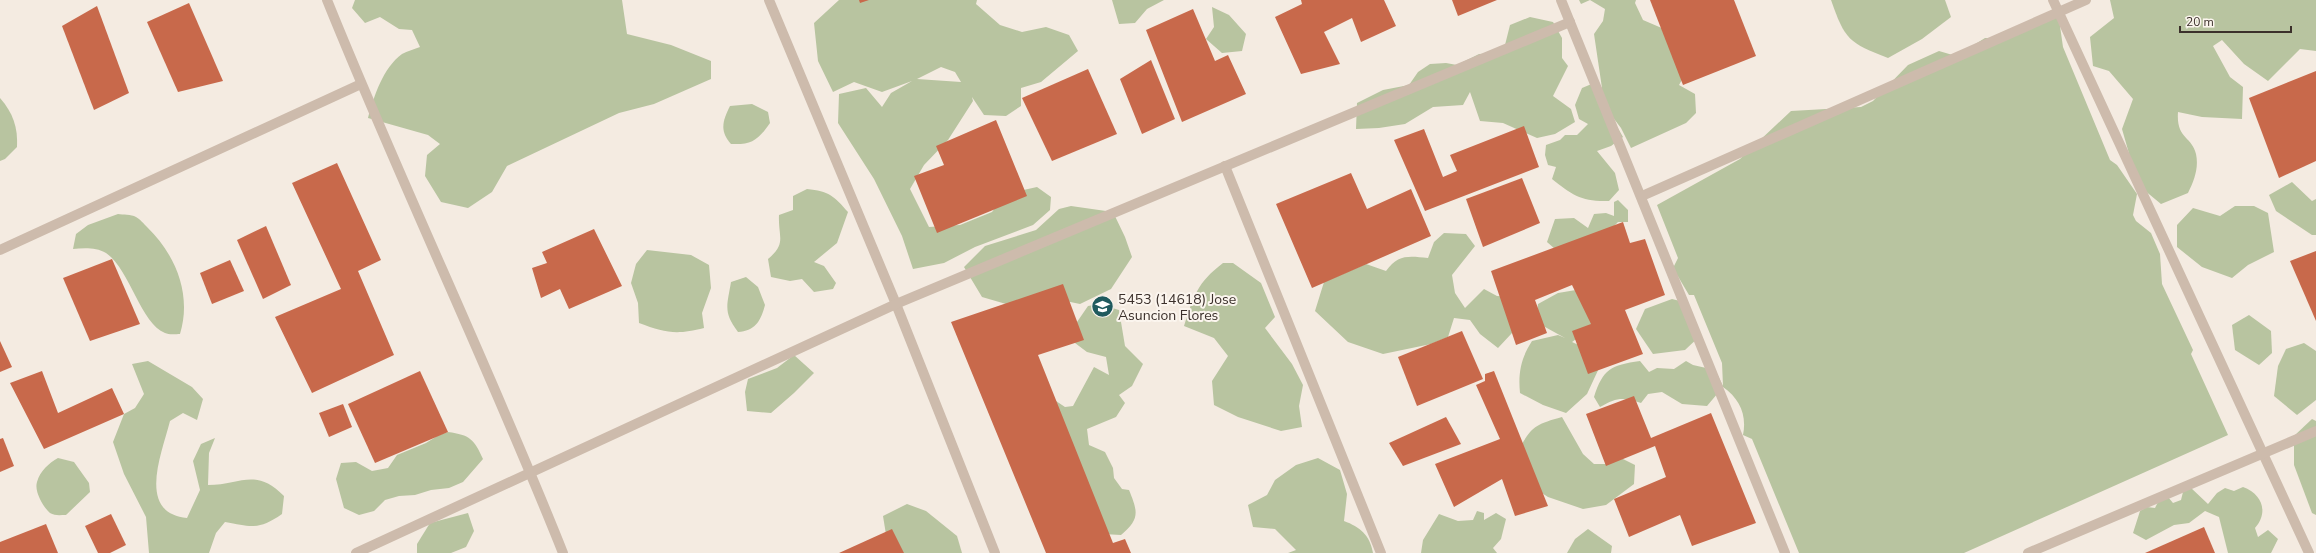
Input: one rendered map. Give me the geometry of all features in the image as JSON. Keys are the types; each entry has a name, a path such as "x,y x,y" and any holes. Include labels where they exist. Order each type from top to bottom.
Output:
{"street":[{"path":"327,0 361,84 532,474 563,553"},
{"path":"769,0 896,304 996,553"},
{"path":"1561,0 1642,196 1785,553"},
{"path":"2053,0 2309,553"},
{"path":"1642,196 2086,0"},
{"path":"356,553 532,474 896,304 1570,22"},
{"path":"0,250 361,84"},
{"path":"1225,166 1382,553"},
{"path":"2028,553 2316,431"}],"green space":[{"path":"355,0 622,0 627,34 671,45 711,61 711,79 654,104 619,113 507,166 492,192 468,208 441,202 425,176 427,155 440,144 428,135 368,118 376,92 384,75 395,60 402,54 420,47 412,30 399,29 380,17 365,23 352,8"},
{"path":"839,0 977,0 976,4 1000,25 1022,32 1046,27 1069,35 1078,51 1041,82 1021,88 1021,106 1006,116 984,115 972,97 973,101 948,140 924,165 910,189 929,227 960,225 992,212 999,203 1019,191 1037,187 1051,197 1050,210 1033,225 975,247 944,263 913,269 902,236 874,179 838,123 839,94 866,88 882,107 891,93 912,81 882,92 854,82 833,92 818,61 814,23","holes":["941,67 955,72 961,82 917,79"]},
{"path":"1112,0 1164,0 1147,9 1135,23 1119,24"},
{"path":"1579,0 1590,0 1581,4"},
{"path":"1590,0 1636,0 1635,3 1643,20 1671,32 1688,69 1679,85 1695,94 1696,113 1686,123 1631,148 1621,128 1608,111 1623,137 1611,146 1597,151 1615,173 1619,190 1609,201 1584,199 1572,193 1552,179 1556,167 1548,165 1545,155 1546,145 1560,140 1565,135 1577,135 1588,124 1579,119 1575,105 1582,88 1594,83 1602,88 1594,34 1603,21 1605,9"},
{"path":"1831,0 1945,0 1951,17 1922,39 1888,58 1857,44 1850,38 1840,24"},
{"path":"2110,0 2316,0 2316,51 2300,49 2268,81 2244,64 2222,40 2213,46 2230,77 2243,87 2242,119 2202,117 2178,112 2179,127 2194,148 2196,154 2196,169 2194,179 2188,193 2161,204 2138,185 2122,129 2133,99 2109,71 2093,66 2090,37 2114,18"},
{"path":"1212,7 1229,15 1246,34 1242,51 1222,53 1206,39 1214,27"},
{"path":"2058,12 2063,47 2110,160 2117,165 2137,194 2133,215 2136,221 2151,233 2160,254 2162,284 2193,350 2191,354 2228,435 1964,553 1799,553 1752,439 1743,435 1744,421 1741,408 1734,397 1723,387 1707,406 1682,404 1662,392 1648,394 1641,403 1620,399 1611,401 1600,407 1594,397 1601,380 1610,370 1622,364 1640,361 1649,372 1657,368 1674,369 1686,361 1693,365 1715,370 1723,386 1722,363 1694,295 1689,295 1673,268 1678,258 1657,205 1740,159 1791,111 1861,107 1873,101 1908,65 1939,51 1956,56 1985,38 2003,38"},
{"path":"1530,17 1553,22 1562,38 1562,58 1568,66 1553,96 1571,109 1575,122 1555,134 1537,138 1503,123 1480,121 1470,92 1463,105 1433,107 1405,124 1379,128 1356,129 1357,103 1383,90 1409,85 1418,72 1430,64 1446,63 1457,65 1479,54 1496,53 1505,45 1510,25"},
{"path":"0,98 14,121 17,133 17,147 5,159 0,161"},
{"path":"752,104 768,112 770,123 762,134 754,140 744,144 731,144 725,135 723,125 730,106"},
{"path":"2292,182 2312,201 2316,199 2316,235 2312,235 2276,211 2269,195"},
{"path":"807,189 821,191 830,195 835,198 848,212 837,243 814,262 824,266 836,283 833,289 814,292 802,279 790,281 771,277 768,259 780,244 779,215 793,210 793,196"},
{"path":"1618,200 1628,210 1628,222 1618,222 1609,231 1563,256 1547,242 1555,219 1574,218 1588,228 1594,214 1606,213 1614,216 1614,202"},
{"path":"1071,206 1113,212 1125,237 1132,257 1111,289 1080,304 1056,299 1006,304 982,297 964,267 985,246 1036,230 1059,209"},
{"path":"2235,206 2254,206 2268,213 2274,252 2248,265 2232,278 2202,267 2177,247 2177,225 2193,208 2220,216"},
{"path":"118,214 132,215 140,220 157,238 173,263 179,276 184,305 180,334 167,334 157,328 142,308 122,271 114,260 106,253 94,249 73,249 76,234 88,225"},
{"path":"1444,233 1466,234 1475,246 1452,275 1455,293 1465,308 1484,289 1497,296 1512,297 1512,333 1498,348 1480,334 1470,320 1454,318 1448,337 1431,344 1383,354 1348,342 1315,311 1324,282 1366,264 1386,271 1390,265 1404,257 1428,258 1434,242"},
{"path":"647,250 691,255 709,265 711,288 702,313 704,328 686,332 671,332 639,323 638,303 631,283 636,264"},
{"path":"1223,263 1233,263 1261,283 1275,317 1265,328 1292,364 1303,385 1299,406 1302,427 1281,431 1238,417 1214,405 1212,381 1228,356 1214,338 1184,326 1198,290 1207,277"},
{"path":"746,277 758,287 765,305 757,324 749,329 738,332 728,314 728,297 731,282"},
{"path":"1576,290 1596,300 1590,329 1572,342 1585,348 1600,366 1587,394 1566,413 1543,405 1520,393 1519,379 1525,353 1532,341 1558,335 1565,338 1536,322 1538,304 1558,293"},
{"path":"1672,299 1688,303 1701,335 1685,350 1653,354 1636,329 1645,309"},
{"path":"1099,304 1119,310 1125,346 1143,364 1132,386 1119,395 1125,403 1116,417 1087,429 1089,445 1105,452 1113,468 1114,478 1122,489 1129,490 1134,504 1136,515 1134,520 1121,535 1103,534 1043,407 1056,401 1065,407 1073,406 1094,367 1109,375 1106,357 1087,352 1075,343 1077,322 1088,306"},
{"path":"2249,315 2271,331 2272,353 2259,365 2235,350 2232,325"},
{"path":"2304,343 2316,351 2316,400 2297,415 2274,396 2278,366 2286,349"},
{"path":"794,355 814,373 771,413 747,411 745,392 748,379 777,368"},
{"path":"148,361 192,387 203,399 197,420 183,413 170,421 158,464 156,480 157,494 162,505 171,514 187,518 200,490 193,461 201,444 215,438 209,453 208,485 248,480 265,482 274,487 284,496 282,514 267,523 255,526 225,522 216,533 209,553 149,553 146,517 124,474 113,442 124,414 135,408 144,394 132,364"},
{"path":"1562,417 1583,454 1594,464 1605,464 1619,457 1635,465 1634,484 1606,505 1583,509 1548,497 1528,484 1516,455 1525,439 1533,429 1544,423"},
{"path":"2312,419 2316,421 2316,515 2312,513 2294,465 2294,436"},
{"path":"448,432 461,435 474,442 483,459 463,482 449,488 431,490 415,495 399,496 385,500 374,511 359,515 344,508 336,479 341,463 356,462 372,471 388,468 397,455"},
{"path":"58,458 74,462 89,483 90,492 66,515 56,515 50,513 42,503 36,486 40,474 48,465"},
{"path":"1318,458 1340,470 1347,494 1344,521 1363,532 1372,547 1373,553 1288,553 1296,550 1275,529 1253,527 1248,505 1267,495 1275,480 1296,465"},
{"path":"2190,487 2208,504 2217,493 2225,488 2234,491 2243,487 2255,494 2259,499 2262,510 2262,516 2255,528 2258,537 2268,530 2278,539 2271,553 2228,553 2219,517 2205,511 2189,523 2174,525 2146,540 2133,533 2140,511 2147,507 2155,508 2159,500 2168,497 2173,503 2181,500 2183,492"},
{"path":"907,504 926,511 957,536 962,553 889,553 883,516"},
{"path":"1477,511 1484,513 1484,520 1496,513 1506,519 1501,539 1493,548 1497,553 1421,553 1423,540 1439,514 1458,521 1473,520"},
{"path":"468,513 474,531 466,547 451,553 417,553 417,544 430,523"},
{"path":"1588,529 1612,546 1611,553 1567,553 1575,539"}],"building":[{"path":"859,0 869,0 860,3"},
{"path":"1301,0 1384,0 1396,26 1361,42 1352,18 1324,32 1340,64 1301,74 1275,17 1302,4"},
{"path":"1452,0 1497,0 1458,16"},
{"path":"1650,0 1734,0 1756,56 1683,85"},
{"path":"189,3 223,81 178,92 147,22"},
{"path":"97,6 129,93 94,110 62,26"},
{"path":"1193,9 1215,61 1228,55 1246,94 1182,122 1146,30"},
{"path":"1151,60 1175,119 1142,134 1120,79"},
{"path":"1088,69 1117,134 1052,161 1022,98"},
{"path":"2316,71 2316,161 2279,178 2249,98"},
{"path":"996,120 1027,196 937,233 914,176 944,165 936,146"},
{"path":"1524,126 1539,167 1425,211 1394,140 1424,129 1443,177 1457,171 1450,155"},
{"path":"337,163 381,260 358,271 394,355 312,393 275,317 341,289 292,183"},
{"path":"1351,173 1367,209 1411,189 1431,236 1312,288 1276,204"},
{"path":"1522,178 1540,223 1483,247 1466,199"},
{"path":"1623,222 1630,243 1645,239 1665,295 1625,310 1643,354 1588,374 1572,331 1591,324 1572,285 1535,300 1547,333 1516,345 1491,271"},
{"path":"266,226 291,285 263,299 237,240"},
{"path":"594,229 622,286 569,309 560,289 541,298 532,268 547,263 542,252"},
{"path":"2316,251 2316,321 2290,261"},
{"path":"112,259 140,324 90,341 63,278"},
{"path":"230,260 244,291 212,304 200,273"},
{"path":"1063,284 1084,340 1038,355 1113,543 1125,539 1131,553 1046,553 951,322"},
{"path":"1462,331 1483,379 1417,406 1398,357"},
{"path":"0,341 12,367 0,372"},
{"path":"42,371 58,413 112,388 124,414 44,449 10,383"},
{"path":"420,371 448,432 375,463 348,404"},
{"path":"1494,371 1548,506 1515,516 1502,479 1454,507 1435,464 1500,439 1476,385 1485,381 1485,374"},
{"path":"1634,396 1651,438 1711,413 1756,523 1692,546 1680,515 1629,537 1614,499 1666,477 1655,446 1606,466 1586,414"},
{"path":"343,404 352,427 329,437 319,413"},
{"path":"1446,417 1461,444 1403,466 1389,443"},
{"path":"3,438 14,466 0,472 0,439"},
{"path":"111,514 126,545 110,553 98,553 85,526"},
{"path":"46,524 58,553 0,553 0,542"},
{"path":"2204,527 2215,553 2145,553"},
{"path":"892,529 904,553 839,553"}],"place":[{"name":"5453 (14618) Jose Asuncion Flores","path":"1102,307"}]}
